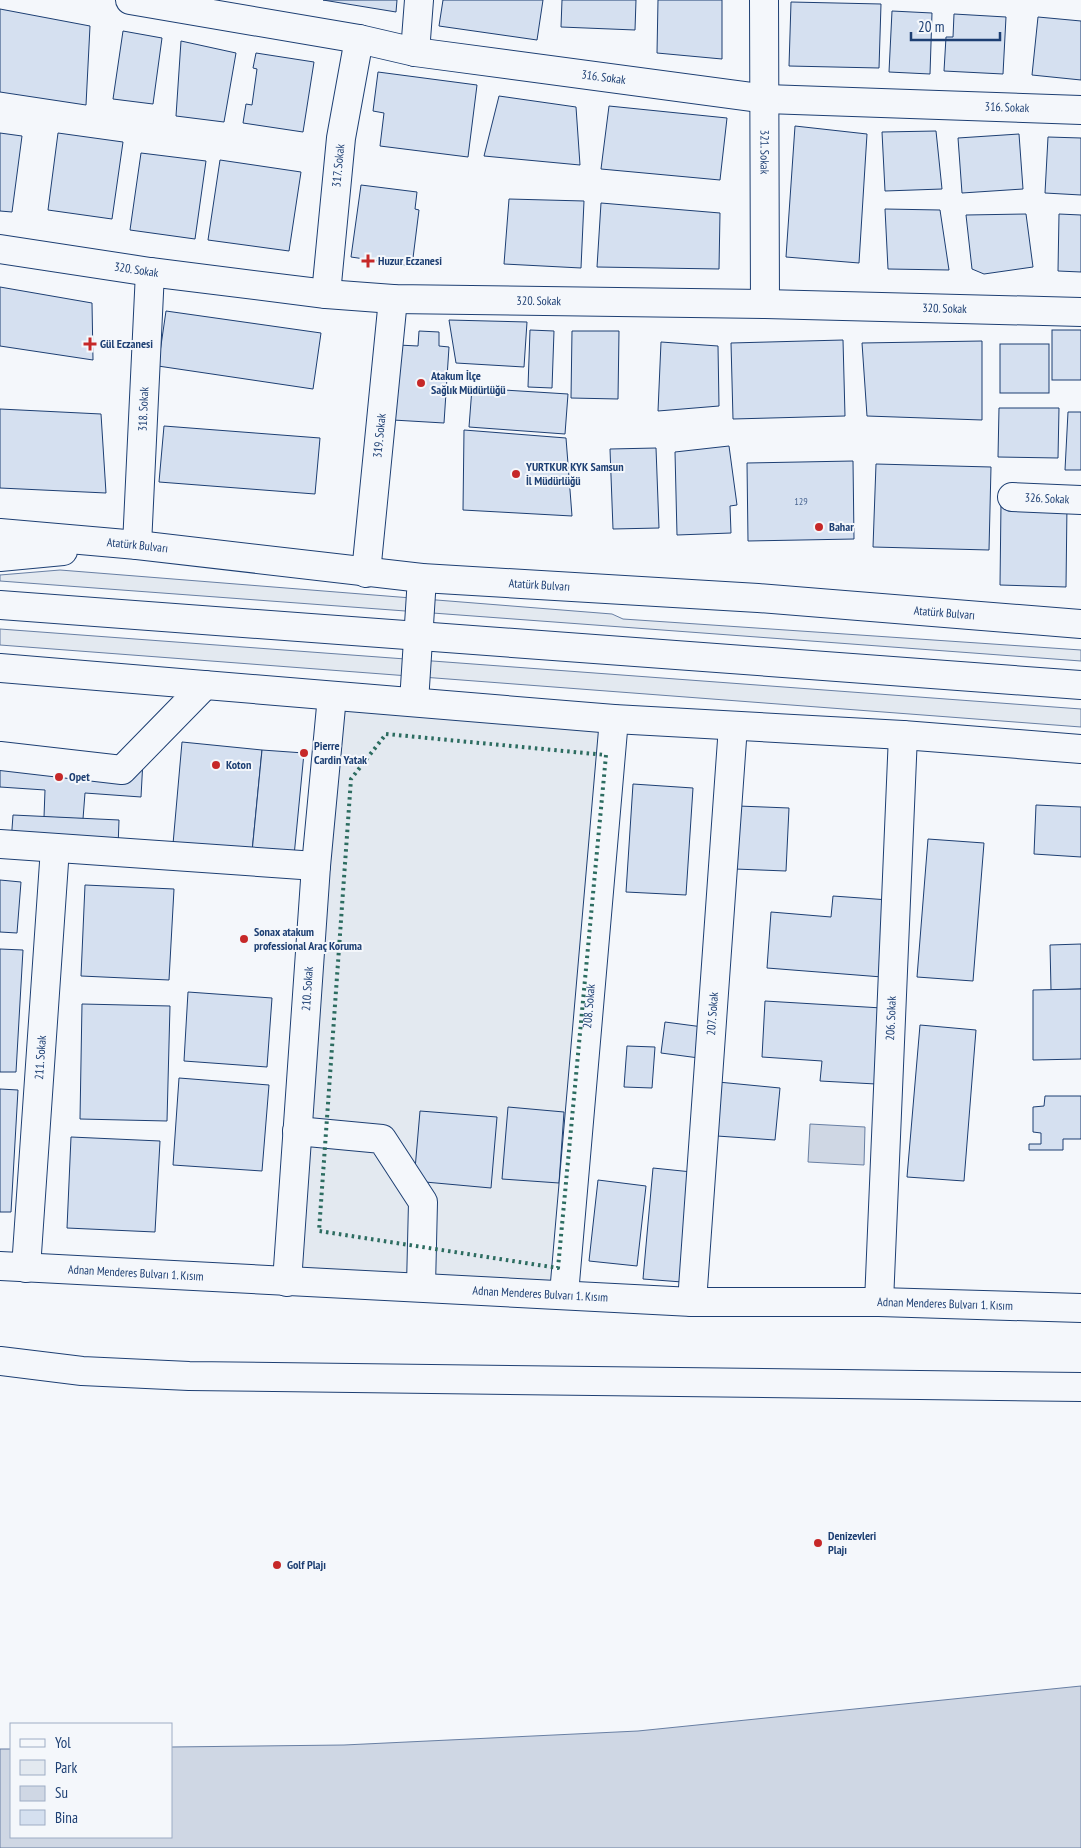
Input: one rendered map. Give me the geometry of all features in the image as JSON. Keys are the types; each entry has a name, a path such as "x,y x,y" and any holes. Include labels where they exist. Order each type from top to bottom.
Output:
{"main road":[{"name":"316. Sokak","path":"131,0 359,39 414,52 766,99 1081,110"},
{"path":"414,52 419,0"},
{"name":"321. Sokak","path":"764,0 766,99 765,304"},
{"name":"317. Sokak","path":"326,294 341,138 359,39"},
{"name":"320. Sokak","path":"0,248 150,272 326,294 393,299 765,304 1081,312"},
{"name":"318. Sokak","path":"137,545 150,272"},
{"name":"319. Sokak","path":"366,573 393,299"},
{"name":"326. Sokak","path":"1012,497 1081,500"},
{"name":"Atatürk Bulvarı","path":"0,533 137,545 422,578 758,598 1081,624"},
{"path":"0,556 137,545"},
{"path":"414,702 422,578"},
{"path":"0,605 1081,685"},
{"path":"0,668 614,719 903,735 1081,749"},
{"path":"0,756 122,770 206,685"},
{"name":"210. Sokak","path":"287,1282 316,866 332,696"},
{"name":"208. Sokak","path":"564,1294 614,719"},
{"name":"207. Sokak","path":"692,1302 733,726"},
{"name":"206. Sokak","path":"879,1302 903,735"},
{"path":"0,844 316,866"},
{"name":"211. Sokak","path":"13,1267 55,848"},
{"path":"298,1131 382,1140 423,1202 421,1286"},
{"name":"Adnan Menderes Bulvarı 1. Kısım","path":"13,1267 287,1282 421,1286 692,1302 879,1302 1081,1308"},
{"path":"0,1361 82,1371 199,1376 1081,1386"}],"green space":[{"path":"60,570 612,614 623,619 1081,650 1081,661 0,581 0,575"},
{"path":"0,629 1081,709 1081,727 0,645"},
{"path":"332,696 614,719 564,1294 287,1282"}],"water":[{"path":"810,1124 865,1127 864,1165 808,1162"},
{"path":"1081,1686 1081,1848 0,1848 0,1749 10,1749 10,1838 172,1838 172,1747 344,1745 638,1731"}],"building":[{"path":"323,0 397,0 396,12"},
{"path":"443,0 543,0 537,40 439,26"},
{"path":"562,0 636,0 635,30 561,27"},
{"path":"658,0 722,0 722,59 657,53"},
{"path":"791,2 881,4 879,68 789,66"},
{"path":"0,9 90,26 86,105 0,92"},
{"path":"892,11 932,13 930,74 889,72"},
{"path":"954,14 1006,17 1003,74 944,71 946,37 953,37"},
{"path":"1038,17 1081,21 1081,80 1032,75"},
{"path":"123,31 162,38 153,104 113,99"},
{"path":"181,41 236,53 224,122 176,116"},
{"path":"256,53 314,62 303,132 243,123 246,104 252,105 257,69 253,68"},
{"path":"378,72 477,85 468,157 380,146 384,113 373,111"},
{"path":"499,96 576,107 580,165 484,156"},
{"path":"609,106 727,118 720,180 601,169"},
{"path":"795,126 867,134 859,263 786,257"},
{"path":"936,131 942,189 885,191 882,132"},
{"path":"0,133 22,136 12,212 0,211"},
{"path":"58,133 123,142 112,219 48,210"},
{"path":"1019,134 1023,189 962,193 958,138"},
{"path":"1048,137 1081,138 1081,195 1045,193"},
{"path":"141,153 206,161 195,239 130,230"},
{"path":"220,160 301,172 289,251 208,240"},
{"path":"361,185 417,192 415,209 419,210 412,266 351,257"},
{"path":"509,199 584,201 581,268 504,264"},
{"path":"601,203 720,213 719,269 597,267"},
{"path":"885,209 940,210 949,270 888,269"},
{"path":"1026,214 1033,267 984,274 972,269 966,215"},
{"path":"1059,214 1081,215 1081,272 1058,271"},
{"path":"0,287 92,303 93,360 0,346"},
{"path":"166,311 321,333 313,389 158,366"},
{"path":"449,320 527,322 524,367 456,363"},
{"path":"530,330 554,331 552,388 528,387"},
{"path":"1052,330 1081,330 1081,380 1052,380"},
{"name":"Atakum İlçe Sağlık Müdürlüğü","path":"419,331 439,332 439,346 449,347 444,423 393,420 398,345 418,346"},
{"path":"572,331 619,331 618,399 571,398"},
{"path":"843,340 845,416 733,419 731,343"},
{"path":"982,341 982,420 867,416 862,343"},
{"path":"661,342 718,346 719,406 658,411"},
{"path":"1000,344 1049,344 1049,393 1000,393"},
{"path":"472,388 568,394 565,434 469,427"},
{"path":"999,408 1059,408 1058,458 998,457"},
{"path":"0,409 101,414 106,493 0,488"},
{"path":"1068,412 1081,412 1081,470 1065,470"},
{"path":"164,426 320,438 315,494 159,482"},
{"name":"YURTKUR KYK Samsun İl Müdürlüğü","path":"464,430 566,438 572,516 463,510"},
{"path":"729,446 737,505 730,506 731,533 677,535 675,452"},
{"path":"656,448 659,528 613,529 610,449"},
{"path":"853,461 854,539 748,541 747,463"},
{"path":"876,464 991,467 989,550 873,547"},
{"path":"1001,504 1067,505 1066,587 1000,585"},
{"path":"182,742 262,750 252,852 173,844"},
{"path":"262,750 304,753 294,856 252,852"},
{"path":"0,751 143,760 141,797 85,793 83,819 44,817 45,790 0,787"},
{"path":"633,784 693,788 686,895 626,892"},
{"path":"1036,805 1081,807 1081,857 1034,854"},
{"path":"738,806 789,808 786,871 735,869"},
{"path":"13,815 119,820 118,848 11,843"},
{"path":"928,839 984,843 973,981 917,977"},
{"path":"0,880 21,882 17,933 0,932"},
{"path":"85,885 174,889 169,980 81,976"},
{"path":"833,896 889,900 882,977 767,968 771,912 831,917"},
{"path":"1081,944 1081,989 1051,990 1050,945"},
{"path":"0,949 23,950 16,1072 0,1072"},
{"path":"1081,989 1081,1059 1033,1060 1033,990"},
{"path":"188,992 272,998 267,1067 184,1061"},
{"path":"765,1001 882,1008 876,1084 820,1081 822,1061 762,1057"},
{"path":"82,1004 170,1006 167,1121 80,1119"},
{"path":"665,1022 703,1027 699,1058 661,1053"},
{"path":"920,1025 976,1030 964,1181 907,1177"},
{"path":"627,1046 655,1047 652,1088 624,1087"},
{"path":"179,1078 269,1085 262,1171 173,1165"},
{"path":"718,1082 780,1088 775,1140 717,1136"},
{"path":"0,1089 18,1090 11,1212 0,1212"},
{"path":"1045,1096 1081,1096 1081,1139 1063,1139 1063,1150 1029,1150 1029,1144 1041,1144 1041,1133 1033,1132 1033,1107 1044,1106"},
{"path":"508,1107 564,1112 559,1183 502,1179"},
{"path":"420,1111 497,1117 491,1188 414,1181"},
{"path":"71,1137 160,1141 155,1232 67,1228"},
{"path":"653,1168 692,1172 682,1282 643,1279"},
{"path":"598,1180 646,1186 637,1266 589,1261"}],"hedge":[{"path":"386,734 606,755 558,1268 319,1231 351,779 386,734"}],"place":[{"name":"Huzur Eczanesi","path":"368,261"},
{"name":"Gül Eczanesi","path":"90,344"},
{"name":"Atakum İlçe Sağlık Müdürlüğü","path":"421,383"},
{"name":"YURTKUR KYK Samsun İl Müdürlüğü","path":"516,474"},
{"name":"Bahar","path":"819,527"},
{"name":"Pierre Cardin Yatak","path":"304,753"},
{"name":"Koton","path":"216,765"},
{"name":"Opet","path":"59,777"},
{"name":"Sonax atakum professional Araç Koruma","path":"244,939"},
{"name":"Denizevleri Plajı","path":"818,1543"},
{"name":"Golf Plajı","path":"277,1565"}]}
